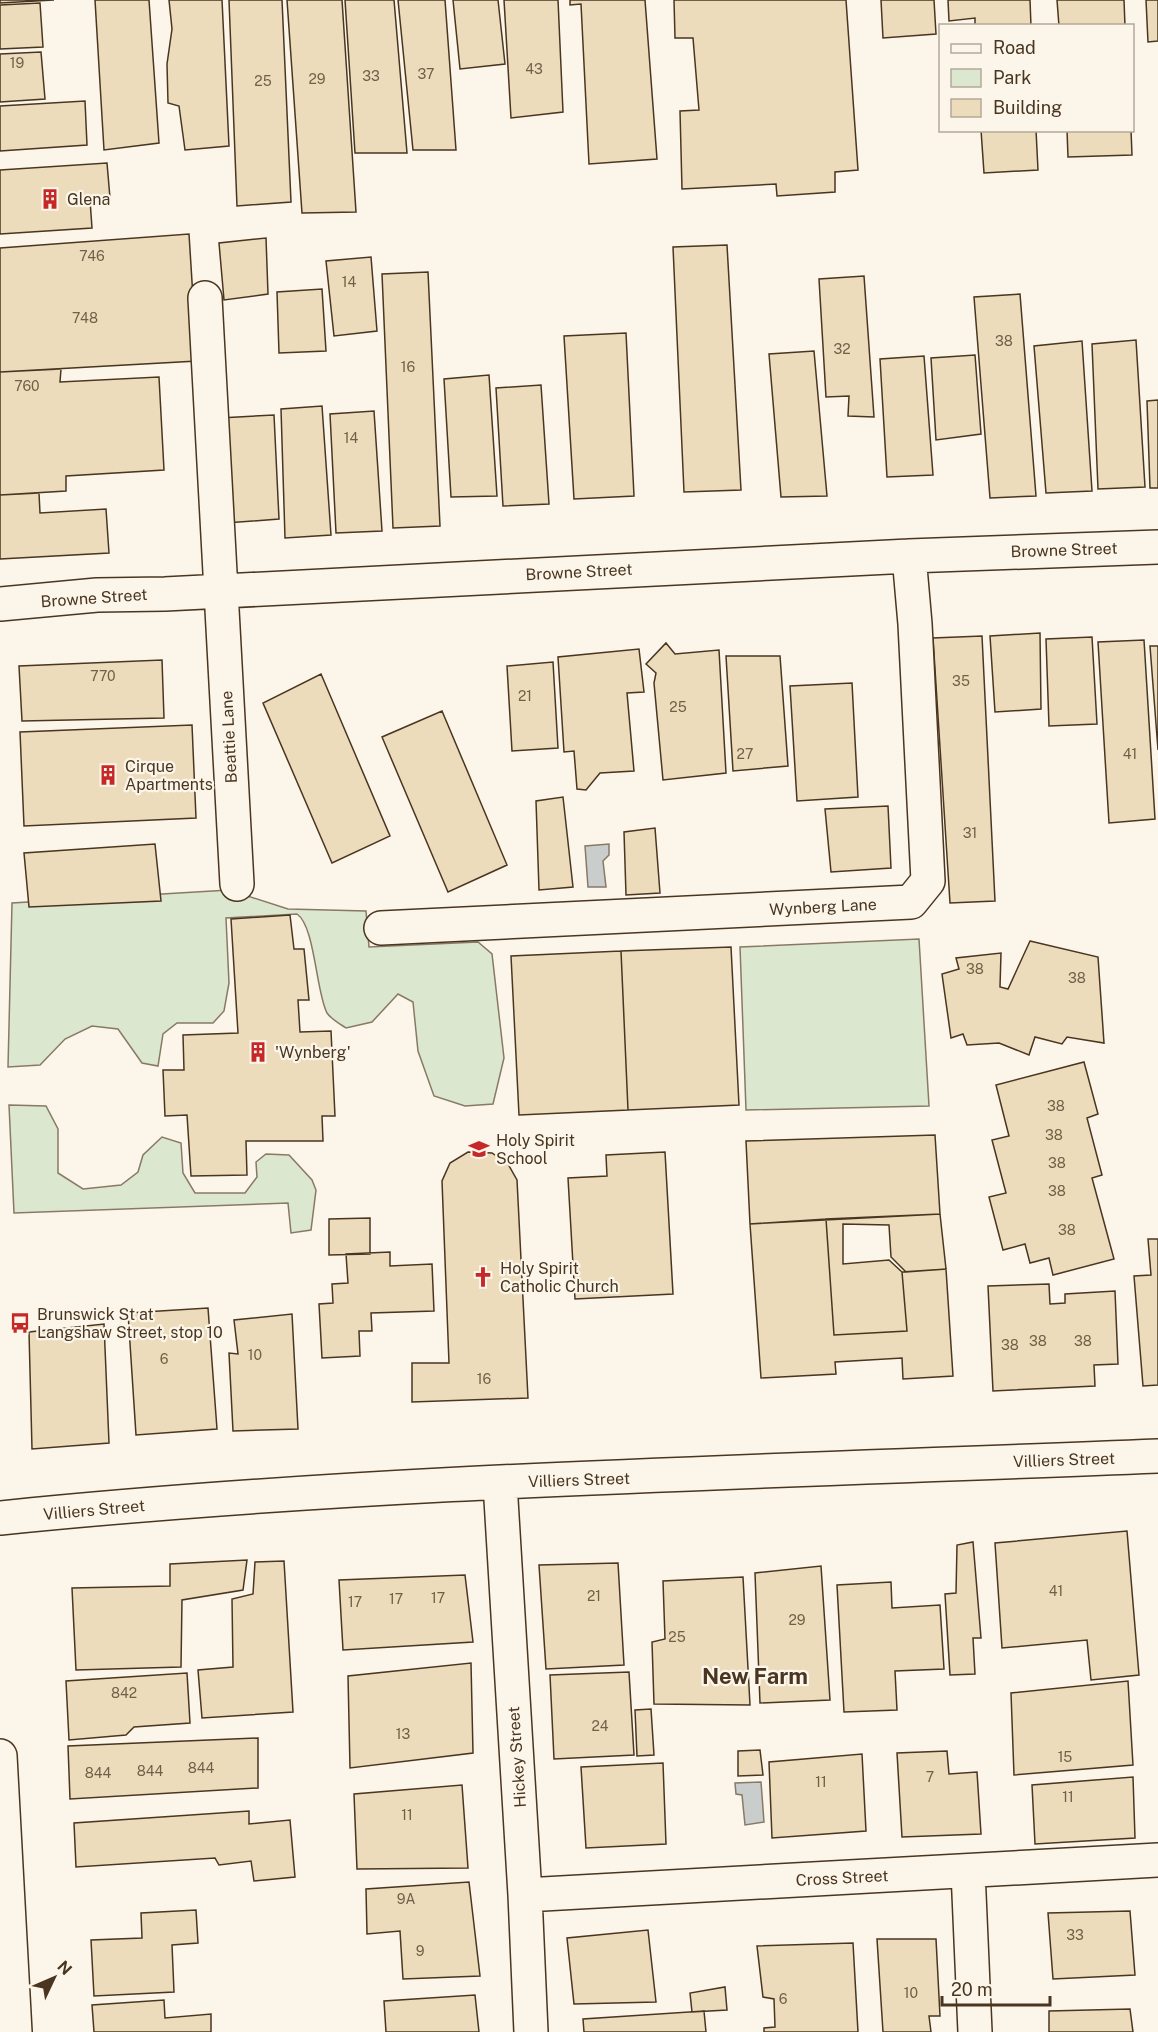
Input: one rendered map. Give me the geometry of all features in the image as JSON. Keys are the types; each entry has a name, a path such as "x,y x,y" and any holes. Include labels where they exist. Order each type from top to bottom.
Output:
{"street":[{"name":"Beattie Lane","path":"205,298 237,884"},
{"name":"Browne Street","path":"0,604 97,595 909,556 1158,547"},
{"name":"Wynberg Lane","path":"381,928 911,902 928,881 915,624 909,556"},
{"name":"Villiers Street","path":"0,1518 155,1504 500,1483 1158,1456"},
{"name":"Hickey Street","path":"500,1483 531,2032"},
{"path":"0,1756 15,2032"},
{"name":"Cross Street","path":"525,1895 1158,1860"},
{"path":"968,1871 975,2032"}],"green space":[{"path":"229,890 288,909 366,911 369,947 478,942 492,954 504,1058 493,1104 465,1106 434,1096 418,1051 413,1002 398,994 372,1022 346,1028 331,1017 323,1003 308,932 297,914 226,918 229,983 224,1011 213,1023 177,1023 163,1034 158,1066 142,1063 118,1029 92,1026 65,1039 40,1065 8,1067 12,903"},
{"path":"919,939 929,1106 746,1110 740,947"},
{"path":"9,1105 46,1106 58,1129 58,1173 83,1189 121,1185 138,1172 143,1155 162,1137 181,1143 183,1173 195,1193 245,1193 257,1177 256,1162 266,1154 289,1155 312,1180 316,1190 311,1230 291,1233 288,1203 14,1213"}],"shaded area":[{"path":"609,844 609,855 603,861 606,887 588,887 585,846"},
{"path":"761,1782 764,1822 745,1825 742,1795 736,1794 735,1783"}],"building":[{"path":"0,0 54,0 0,3"},
{"path":"95,0 149,0 159,143 104,150"},
{"path":"169,0 222,0 229,146 185,150 179,106 168,103 167,64 172,29"},
{"path":"229,0 282,0 291,202 237,206"},
{"path":"287,0 342,0 356,212 302,213"},
{"path":"345,0 394,0 407,153 355,153"},
{"path":"398,0 445,0 456,150 413,150"},
{"path":"453,0 498,0 505,64 460,69"},
{"path":"504,0 558,0 563,112 511,118"},
{"path":"570,0 645,0 657,159 589,164 581,4 570,5"},
{"path":"674,0 846,0 858,170 835,172 835,192 777,196 776,184 682,189 680,111 699,110 693,38 675,38"},
{"path":"881,0 934,0 936,34 883,38"},
{"path":"948,0 1030,0 1031,24 975,24 975,18 949,21"},
{"path":"1057,0 1124,0 1125,24 1059,24"},
{"path":"1146,0 1158,0 1158,41 1148,42"},
{"path":"40,3 43,47 0,49 0,5"},
{"path":"41,52 45,99 0,102 0,54"},
{"path":"85,101 87,145 0,151 0,106"},
{"path":"981,132 1036,132 1038,170 984,173"},
{"path":"1067,132 1131,132 1132,155 1068,157"},
{"name":"Glena","path":"107,163 110,198 90,200 92,228 0,234 0,170"},
{"path":"189,234 197,361 0,372 0,248"},
{"path":"266,238 268,294 224,300 219,243"},
{"path":"727,245 741,490 684,492 673,247"},
{"path":"371,257 377,331 334,336 326,261"},
{"path":"428,272 440,526 393,528 382,274"},
{"path":"864,276 874,417 848,416 849,396 826,397 819,279"},
{"path":"322,289 326,351 279,353 277,292"},
{"path":"1020,294 1036,496 990,498 974,297"},
{"path":"626,333 634,496 574,499 564,336"},
{"path":"1136,340 1145,487 1098,489 1092,344"},
{"path":"1082,341 1092,491 1046,493 1034,346"},
{"path":"814,351 827,496 781,497 769,354"},
{"path":"975,355 981,434 936,440 931,358"},
{"path":"924,356 933,475 887,477 880,359"},
{"path":"61,369 60,382 159,377 164,470 66,476 66,491 0,495 0,372"},
{"path":"489,375 497,496 451,497 444,379"},
{"path":"541,385 549,504 503,506 496,388"},
{"path":"1158,400 1158,488 1150,488 1147,401"},
{"path":"322,406 331,535 285,538 281,409"},
{"path":"374,411 382,531 336,533 330,414"},
{"path":"274,415 279,519 226,523 220,418"},
{"path":"39,493 40,513 106,509 109,553 0,559 0,495"},
{"path":"1040,633 1041,709 995,712 990,636"},
{"path":"982,636 995,901 950,903 933,638"},
{"path":"1092,637 1097,724 1049,726 1046,639"},
{"path":"1144,640 1155,819 1109,823 1098,642"},
{"path":"666,643 675,654 719,650 726,773 663,780 654,683 656,673 646,664"},
{"path":"1150,646 1158,646 1158,750"},
{"path":"639,649 644,692 627,693 634,771 600,773 586,790 577,789 574,751 564,752 558,657"},
{"path":"726,656 780,656 788,766 733,771"},
{"path":"162,660 164,718 22,721 19,666"},
{"path":"553,662 558,748 512,751 507,666"},
{"path":"321,674 390,836 332,863 263,703"},
{"path":"852,683 858,797 797,801 790,686"},
{"path":"442,711 507,865 448,892 382,737"},
{"name":"Cirque Apartments","path":"192,725 196,818 24,826 20,732"},
{"path":"563,797 573,887 539,890 536,801"},
{"path":"888,806 891,868 831,872 825,809"},
{"path":"655,828 660,893 626,895 624,832"},
{"path":"155,844 161,901 29,907 24,853"},
{"name":"'Wynberg'","path":"290,915 294,949 304,949 309,1000 298,1000 300,1032 331,1031 335,1116 322,1116 323,1141 246,1141 247,1175 191,1176 187,1115 165,1116 163,1070 184,1070 183,1035 238,1033 231,919"},
{"path":"1030,941 1098,957 1104,1043 1067,1037 1062,1044 1035,1037 1029,1055 999,1043 967,1045 963,1034 951,1038 942,974 959,969 956,958 1001,953 1000,987 1008,989"},
{"path":"731,947 739,1105 628,1110 621,951"},
{"path":"621,951 628,1110 519,1115 511,956"},
{"path":"1084,1062 1098,1114 1087,1118 1102,1175 1092,1178 1114,1259 1053,1275 1049,1258 1030,1263 1025,1244 1003,1250 989,1197 1006,1193 992,1140 1009,1136 996,1085"},
{"path":"935,1135 940,1214 750,1224 746,1141"},
{"name":"Holy Spirit Catholic Church","path":"468,1152 492,1153 508,1164 517,1180 528,1398 412,1402 412,1363 449,1363 442,1181 450,1163"},
{"path":"665,1152 673,1294 575,1299 568,1178 607,1176 606,1155"},
{"path":"940,1214 946,1269 906,1272 891,1257 889,1225 843,1224 843,1264 889,1260 902,1272 907,1331 834,1335 826,1219"},
{"path":"370,1218 370,1254 329,1255 329,1219"},
{"path":"826,1219 834,1335 907,1331 902,1272 946,1269 953,1376 903,1379 902,1358 835,1362 836,1374 761,1378 750,1224"},
{"path":"1148,1239 1158,1239 1158,1385 1143,1386 1134,1276 1151,1275"},
{"path":"390,1252 390,1266 432,1264 434,1311 371,1313 372,1331 359,1331 360,1356 322,1358 319,1304 333,1303 332,1284 348,1283 346,1254"},
{"path":"1049,1284 1050,1304 1065,1303 1065,1294 1115,1291 1118,1364 1094,1365 1095,1386 993,1391 988,1286"},
{"path":"208,1308 217,1429 136,1435 128,1313"},
{"path":"292,1314 298,1429 233,1431 229,1353 238,1354 234,1320"},
{"path":"104,1324 109,1443 32,1449 29,1332"},
{"path":"1127,1531 1139,1675 1091,1680 1087,1640 1002,1648 995,1543"},
{"path":"973,1542 981,1638 973,1638 975,1674 950,1675 945,1594 956,1593 957,1545"},
{"path":"247,1560 243,1590 182,1600 181,1667 76,1670 72,1588 170,1586 170,1564"},
{"path":"284,1561 293,1712 202,1718 198,1670 233,1667 232,1599 253,1594 255,1562"},
{"path":"618,1563 624,1665 546,1669 539,1565"},
{"path":"821,1566 830,1700 760,1703 755,1573"},
{"path":"465,1575 473,1642 343,1650 339,1580"},
{"path":"743,1577 750,1705 654,1704 652,1642 665,1639 663,1581"},
{"path":"891,1582 892,1608 940,1605 944,1669 895,1671 897,1710 844,1712 837,1585"},
{"path":"471,1663 473,1753 350,1768 348,1676"},
{"path":"629,1672 634,1755 554,1759 550,1675"},
{"path":"187,1673 190,1723 134,1727 126,1735 69,1740 66,1681"},
{"path":"1128,1681 1133,1765 1014,1775 1011,1693"},
{"path":"651,1709 654,1755 637,1756 635,1710"},
{"path":"258,1738 258,1788 70,1799 68,1746"},
{"path":"760,1750 763,1775 738,1776 738,1751"},
{"path":"947,1751 949,1774 977,1772 981,1834 902,1837 897,1753"},
{"path":"862,1754 866,1831 772,1838 769,1762"},
{"path":"663,1763 666,1844 586,1848 581,1767"},
{"path":"1133,1777 1135,1838 1035,1844 1032,1785"},
{"path":"462,1785 468,1868 357,1869 354,1794"},
{"path":"249,1811 249,1824 290,1820 295,1877 254,1881 251,1861 219,1865 215,1858 76,1867 74,1823"},
{"path":"469,1882 480,1976 403,1979 400,1931 367,1934 366,1889"},
{"path":"196,1910 198,1943 172,1945 174,1992 94,1996 91,1940 142,1938 141,1913"},
{"path":"1130,1911 1135,1975 1053,1979 1048,1913"},
{"path":"648,1930 656,2002 574,2004 567,1938"},
{"path":"877,1939 936,1939 940,2016 929,2016 931,2032 883,2032"},
{"path":"853,1943 858,2032 764,2032 764,2028 775,2027 774,1999 763,1997 757,1946"},
{"path":"725,1987 727,2010 692,2012 690,1993"},
{"path":"475,1995 479,2032 386,2032 384,2001"},
{"path":"164,2000 165,2018 211,2014 211,2032 94,2032 92,2005"},
{"path":"1130,2009 1133,2032 1049,2032 1049,2011"},
{"path":"704,2011 706,2032 584,2032 583,2019"}],"place":[{"name":"Glena","path":"50,199"},
{"name":"Cirque Apartments","path":"108,775"},
{"name":"'Wynberg'","path":"258,1052"},
{"name":"Holy Spirit School","path":"479,1149"},
{"name":"Holy Spirit Catholic Church","path":"483,1277"},
{"name":"Brunswick St at Langshaw Street, stop 10","path":"20,1323"}],"district":[{"name":"New Farm","path":"755,1676"}]}
